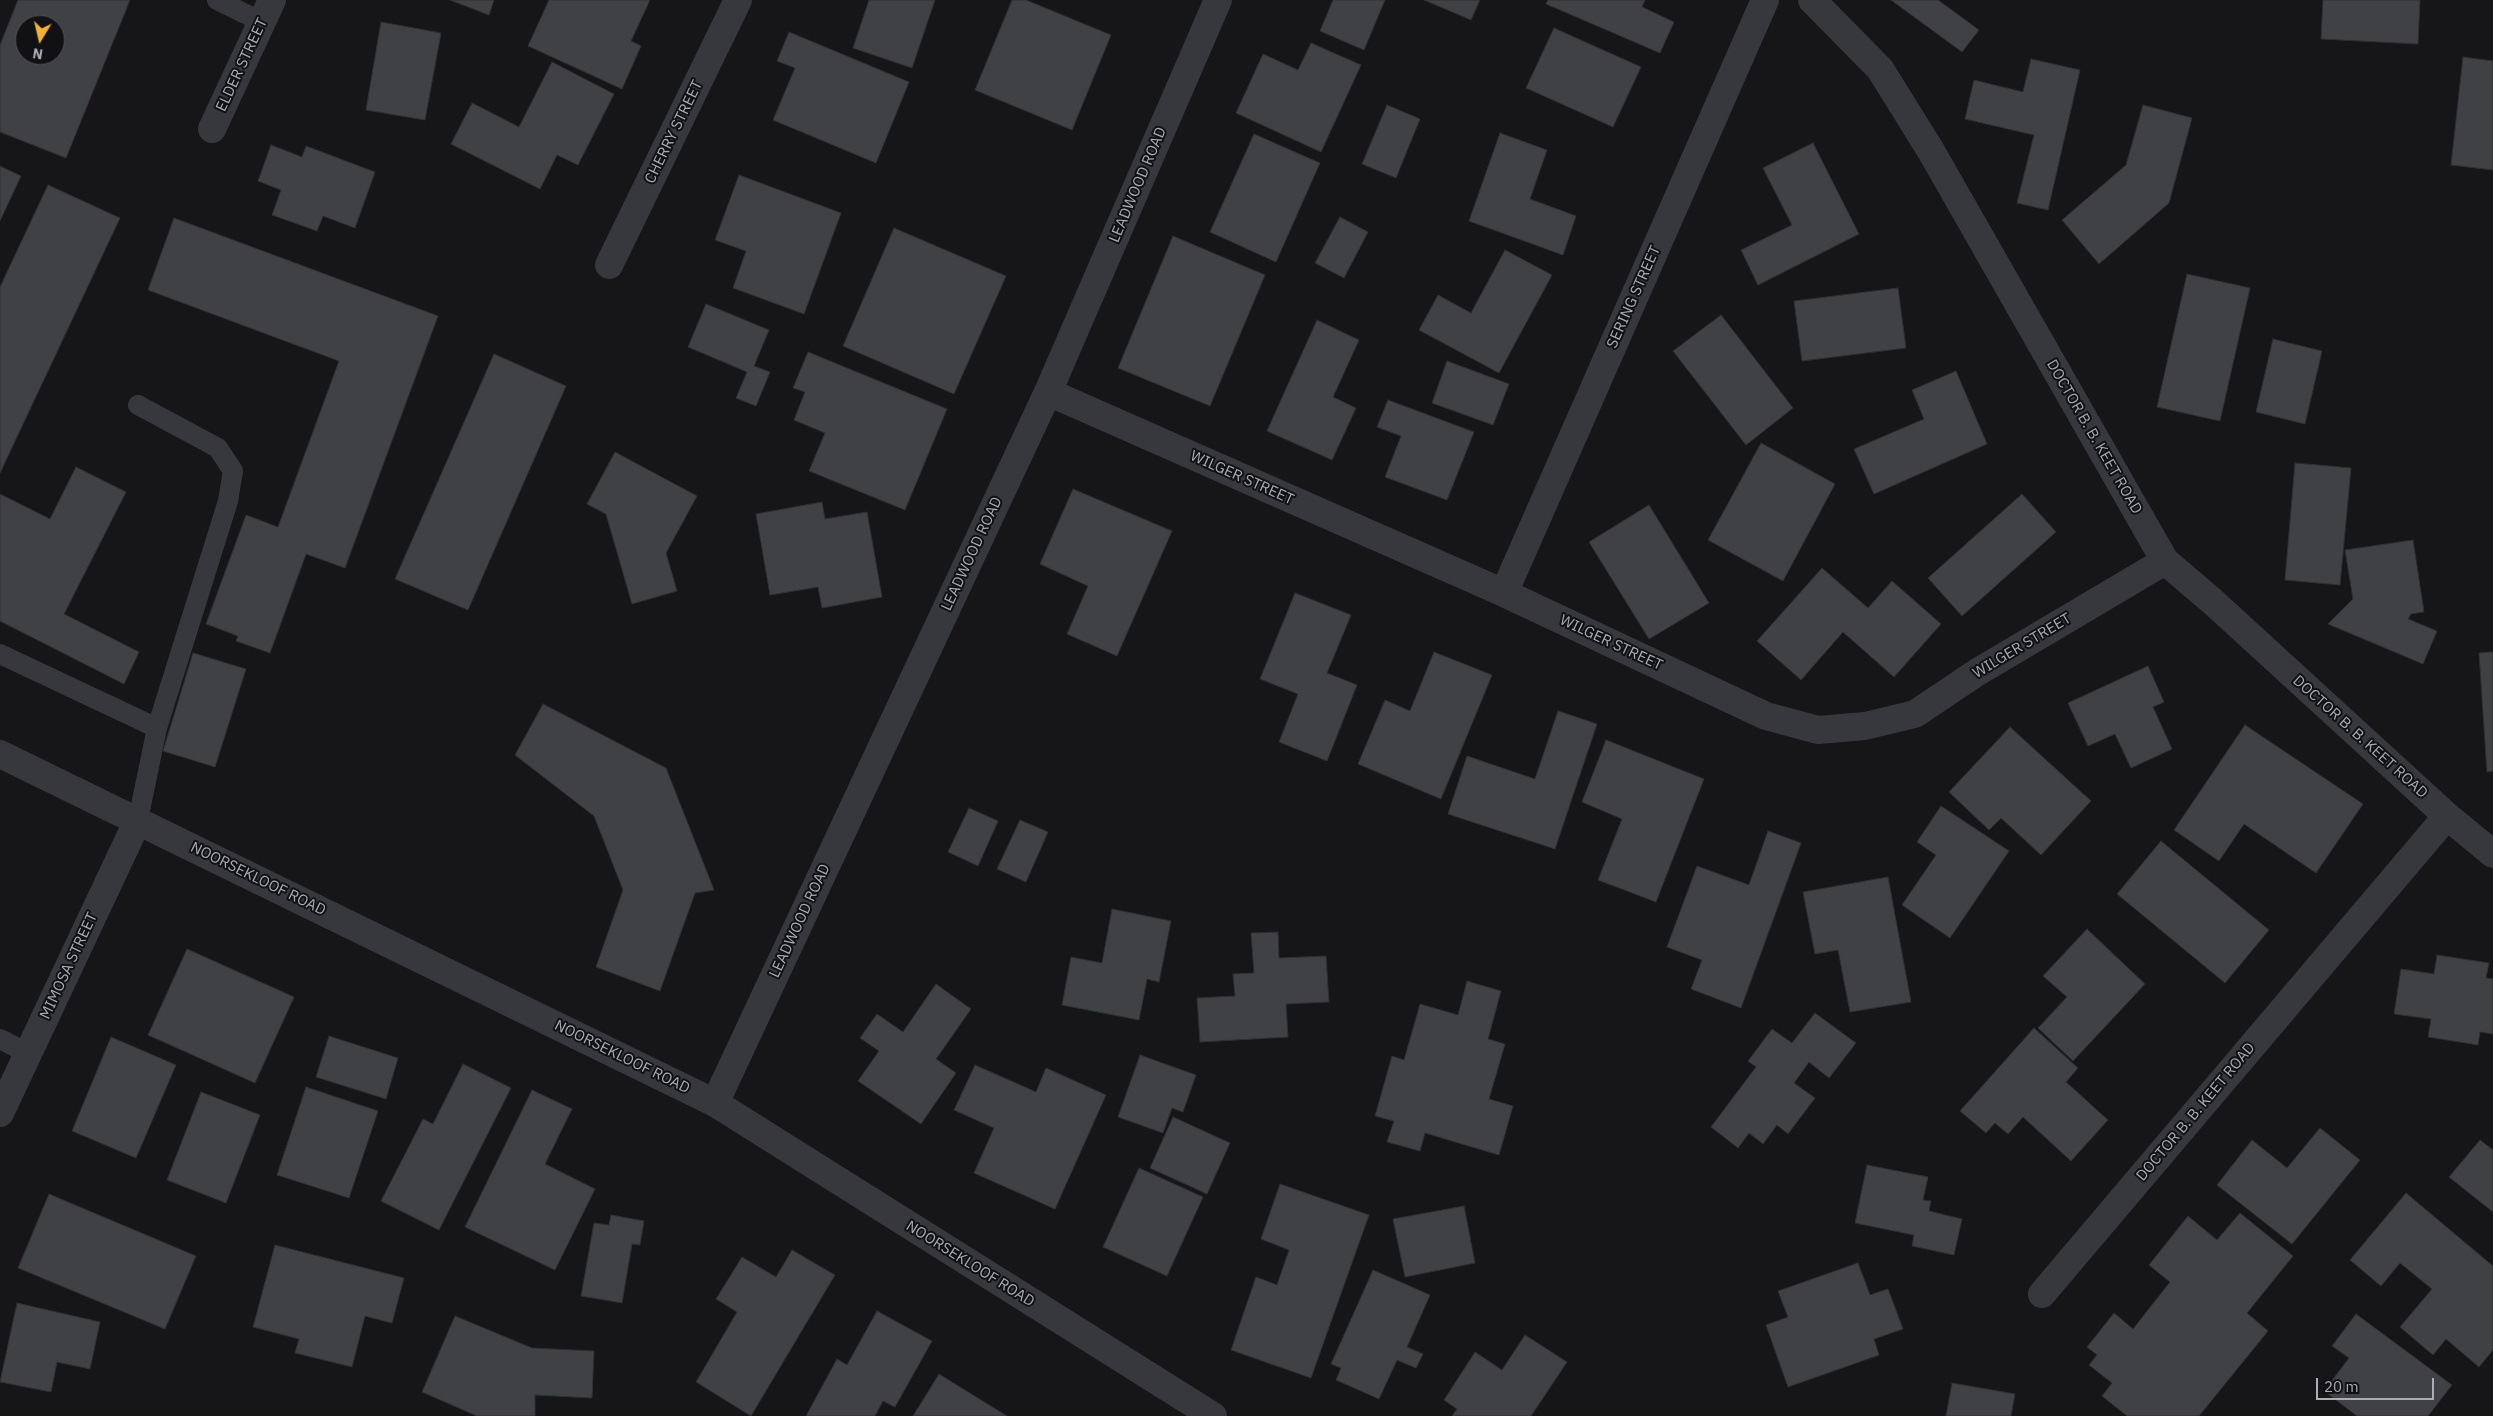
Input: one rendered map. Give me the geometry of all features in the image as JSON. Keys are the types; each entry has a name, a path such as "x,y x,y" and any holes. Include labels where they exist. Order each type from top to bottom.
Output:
{"street":[{"name":"CHERRY STREET","path":"609,265 738,0"},
{"name":"LEADWOOD ROAD","path":"715,1103 1048,392 1218,0"},
{"name":"SERING STREET","path":"1504,593 1765,0"},
{"name":"DOCTOR B. B. KEET ROAD","path":"1812,0 1880,69 1931,152 2165,561 2212,601 2447,816 2493,854"},
{"name":"ELDER STREET","path":"212,130 267,11"},
{"name":"WILGER STREET","path":"1048,392 1504,593 1766,716 1818,730 1866,726 1914,714 1976,673 2165,561"},
{"name":"NOORSEKLOOF ROAD","path":"0,754 715,1103 1213,1416"},
{"name":"DOCTOR B. B. KEET ROAD","path":"2042,1294 2447,816"},
{"name":"MIMOSA STREET","path":"0,1113 138,820"}],"lane":[{"path":"217,0 267,11"},
{"path":"138,404 218,448 233,471 228,500 157,728 138,820"},
{"path":"0,654 157,728"},
{"path":"0,1039 27,1053"}],"building":[{"path":"18,0 130,0 66,158 0,132 0,45"},
{"path":"450,0 494,0 489,15"},
{"path":"549,0 650,0 631,41 641,46 622,89 528,46"},
{"path":"869,0 935,0 912,68 853,48"},
{"path":"1012,0 1026,0 1111,35 1072,130 975,90"},
{"path":"1333,0 1385,0 1364,50 1320,31"},
{"path":"1424,0 1480,0 1471,20"},
{"path":"1548,0 1645,0 1642,7 1674,22 1660,53 1546,4"},
{"path":"1891,0 1938,0 1979,30 1962,52"},
{"path":"2323,0 2420,0 2418,44 2321,39"},
{"path":"381,22 441,33 425,120 366,110"},
{"path":"1554,28 1641,67 1613,127 1526,88"},
{"path":"789,32 909,82 876,163 773,120 795,68 777,61"},
{"path":"1311,43 1361,65 1321,152 1236,113 1263,54 1298,70"},
{"path":"2463,57 2493,61 2493,170 2451,165"},
{"path":"2031,59 2080,70 2048,210 2017,203 2034,135 1965,119 1974,80 2023,92"},
{"path":"552,62 614,94 578,165 557,155 540,189 451,144 472,103 519,127"},
{"path":"1387,105 1420,119 1396,178 1362,164"},
{"path":"2143,105 2192,118 2169,203 2099,264 2062,220 2126,165"},
{"path":"1500,133 1547,150 1530,199 1576,216 1563,255 1469,221"},
{"path":"1254,134 1320,163 1276,262 1210,232"},
{"path":"1813,143 1859,234 1758,285 1741,250 1792,225 1763,168"},
{"path":"271,145 302,157 306,146 375,172 355,228 323,216 317,231 272,215 281,190 258,181"},
{"path":"0,166 21,176 0,221"},
{"path":"739,175 841,213 804,314 733,288 746,251 715,240"},
{"path":"48,185 120,218 0,473 0,287"},
{"path":"1340,217 1368,232 1344,278 1315,263"},
{"path":"174,218 438,316 345,568 306,554 270,653 236,641 238,636 206,624 246,515 278,527 339,361 148,290"},
{"path":"894,228 1006,276 954,394 843,346"},
{"path":"1173,236 1265,275 1210,406 1118,368"},
{"path":"1505,250 1552,275 1499,373 1419,330 1438,295 1471,313"},
{"path":"2187,274 2250,288 2220,421 2157,407"},
{"path":"1898,288 1906,348 1802,361 1794,301"},
{"path":"706,304 769,330 754,366 770,372 756,406 736,398 747,372 688,347"},
{"path":"1721,315 1793,408 1746,445 1673,351"},
{"path":"1317,320 1359,340 1333,397 1356,408 1332,460 1267,431"},
{"path":"2273,339 2322,351 2305,424 2256,412"},
{"path":"808,352 947,409 905,510 809,471 825,433 794,420 805,392 793,388"},
{"path":"494,354 566,386 468,610 395,579"},
{"path":"1447,361 1509,384 1493,425 1432,403"},
{"path":"1956,371 1987,444 1874,494 1854,449 1924,419 1912,390"},
{"path":"1388,400 1474,432 1447,500 1385,477 1401,436 1377,427"},
{"path":"1761,443 1835,484 1783,581 1708,540"},
{"path":"615,452 697,496 666,553 677,591 632,604 606,514 587,504"},
{"path":"2295,463 2351,468 2340,585 2285,580"},
{"path":"76,467 126,492 64,614 139,652 124,684 0,621 0,494 50,519"},
{"path":"1073,489 1172,531 1117,656 1067,634 1088,586 1040,564"},
{"path":"2022,494 2056,532 1962,616 1928,578"},
{"path":"822,502 825,519 867,512 882,597 822,608 818,587 770,595 756,514"},
{"path":"1649,505 1709,603 1649,639 1589,542"},
{"path":"2413,540 2424,612 2411,614 2408,619 2437,631 2423,664 2328,624 2353,599 2345,550"},
{"path":"1822,568 1868,608 1892,581 1941,624 1894,677 1843,632 1801,680 1757,641"},
{"path":"1295,593 1351,615 1327,673 1357,685 1327,761 1279,742 1298,694 1260,679"},
{"path":"1434,652 1492,675 1441,799 1358,764 1385,700 1410,711"},
{"path":"2493,652 2493,771 2487,772 2479,653"},
{"path":"193,653 246,669 215,767 163,751"},
{"path":"2148,666 2164,702 2153,707 2172,749 2131,768 2115,734 2088,746 2068,703"},
{"path":"543,704 666,768 714,890 695,893 660,991 596,967 623,890 594,816 515,755"},
{"path":"1558,711 1597,724 1555,849 1448,814 1467,756 1535,779"},
{"path":"2245,725 2363,804 2316,873 2244,824 2219,861 2174,830"},
{"path":"2010,727 2091,801 2041,855 2001,818 1989,830 1949,792"},
{"path":"1606,740 1704,779 1656,902 1598,880 1622,819 1582,802"},
{"path":"1941,806 2009,851 1950,938 1902,905 1936,855 1917,842"},
{"path":"969,808 998,821 978,866 948,852"},
{"path":"1020,820 1048,832 1026,882 997,869"},
{"path":"1768,831 1801,843 1741,1008 1691,989 1702,960 1667,947 1697,866 1749,885"},
{"path":"2161,841 2269,930 2225,983 2117,894"},
{"path":"1888,877 1911,1002 1850,1012 1838,950 1815,954 1803,892"},
{"path":"1112,909 1171,921 1159,982 1147,979 1139,1020 1062,1005 1071,957 1102,963"},
{"path":"2087,929 2145,984 2073,1061 2038,1028 2067,997 2043,976"},
{"path":"1278,932 1279,958 1326,956 1329,1002 1286,1004 1288,1037 1200,1042 1197,998 1235,996 1233,974 1254,973 1251,933"},
{"path":"187,949 294,997 255,1083 148,1035"},
{"path":"2437,955 2489,963 2486,978 2493,979 2493,1034 2480,1032 2478,1045 2428,1037 2431,1019 2394,1014 2401,969 2434,974"},
{"path":"1467,981 1501,991 1488,1039 1505,1044 1489,1099 1513,1106 1499,1155 1425,1133 1420,1151 1387,1142 1394,1121 1375,1116 1392,1056 1404,1060 1420,1004 1458,1015"},
{"path":"936,984 971,1009 936,1059 956,1073 921,1124 858,1081 879,1051 860,1038 877,1014 903,1032"},
{"path":"1815,1013 1856,1043 1829,1078 1809,1062 1794,1083 1815,1098 1788,1134 1777,1125 1763,1144 1749,1133 1738,1148 1711,1127 1756,1067 1748,1061 1772,1029 1792,1043"},
{"path":"2034,1028 2078,1068 2066,1082 2108,1120 2071,1161 2023,1117 2008,1134 1995,1123 1986,1133 1960,1111"},
{"path":"329,1036 398,1058 386,1099 316,1077"},
{"path":"111,1037 176,1065 136,1158 72,1131"},
{"path":"1140,1055 1196,1075 1183,1112 1172,1108 1163,1133 1118,1117"},
{"path":"463,1064 511,1088 439,1230 381,1201 423,1119 433,1124"},
{"path":"975,1065 1036,1092 1046,1068 1106,1095 1055,1209 974,1173 994,1128 954,1110"},
{"path":"306,1087 378,1111 349,1198 277,1175"},
{"path":"532,1090 572,1109 545,1164 595,1189 555,1270 465,1227"},
{"path":"201,1092 260,1115 226,1203 167,1180"},
{"path":"1173,1117 1230,1143 1207,1194 1150,1168"},
{"path":"2320,1128 2360,1160 2292,1244 2217,1185 2252,1140 2287,1168"},
{"path":"2480,1140 2493,1150 2493,1212 2449,1177"},
{"path":"1867,1165 1928,1177 1923,1200 1931,1201 1929,1211 1962,1219 1954,1255 1912,1246 1914,1235 1855,1223"},
{"path":"1139,1168 1203,1197 1167,1276 1103,1247"},
{"path":"1280,1184 1369,1215 1311,1378 1231,1350 1256,1277 1277,1285 1289,1250 1261,1239"},
{"path":"2406,1193 2493,1266 2493,1350 2479,1367 2446,1339 2433,1355 2400,1327 2432,1289 2400,1263 2381,1286 2350,1260"},
{"path":"49,1194 196,1256 165,1329 18,1268"},
{"path":"1464,1206 1475,1263 1405,1277 1393,1219"},
{"path":"2240,1213 2293,1256 2247,1313 2268,1331 2199,1416 2127,1416 2102,1396 2112,1383 2089,1365 2097,1355 2087,1347 2114,1313 2133,1329 2170,1282 2149,1265 2188,1216 2217,1240"},
{"path":"611,1215 644,1221 640,1245 632,1244 622,1303 581,1296 594,1223 609,1225"},
{"path":"275,1245 404,1278 392,1323 365,1316 352,1367 295,1353 299,1339 253,1327"},
{"path":"792,1250 835,1275 751,1416 696,1382 737,1312 716,1299 742,1257 776,1277"},
{"path":"1858,1263 1870,1295 1888,1289 1903,1329 1874,1339 1879,1355 1788,1387 1766,1325 1788,1317 1778,1291"},
{"path":"1373,1270 1430,1295 1407,1347 1423,1354 1416,1368 1397,1360 1379,1399 1336,1380 1341,1368 1331,1364"},
{"path":"17,1303 100,1322 90,1369 57,1362 51,1392 0,1382"},
{"path":"877,1311 932,1341 895,1407 883,1401 875,1416 806,1416 837,1359 847,1365"},
{"path":"2356,1314 2452,1385 2428,1416 2357,1416 2324,1391 2349,1358 2332,1346"},
{"path":"455,1316 532,1348 594,1351 592,1398 535,1395 535,1416 477,1416 422,1392"},
{"path":"1525,1335 1567,1362 1531,1416 1452,1416 1457,1409 1444,1400 1475,1352 1502,1370"},
{"path":"939,1374 1007,1416 913,1416"},
{"path":"1952,1383 2015,1394 2011,1416 1946,1416"}]}
